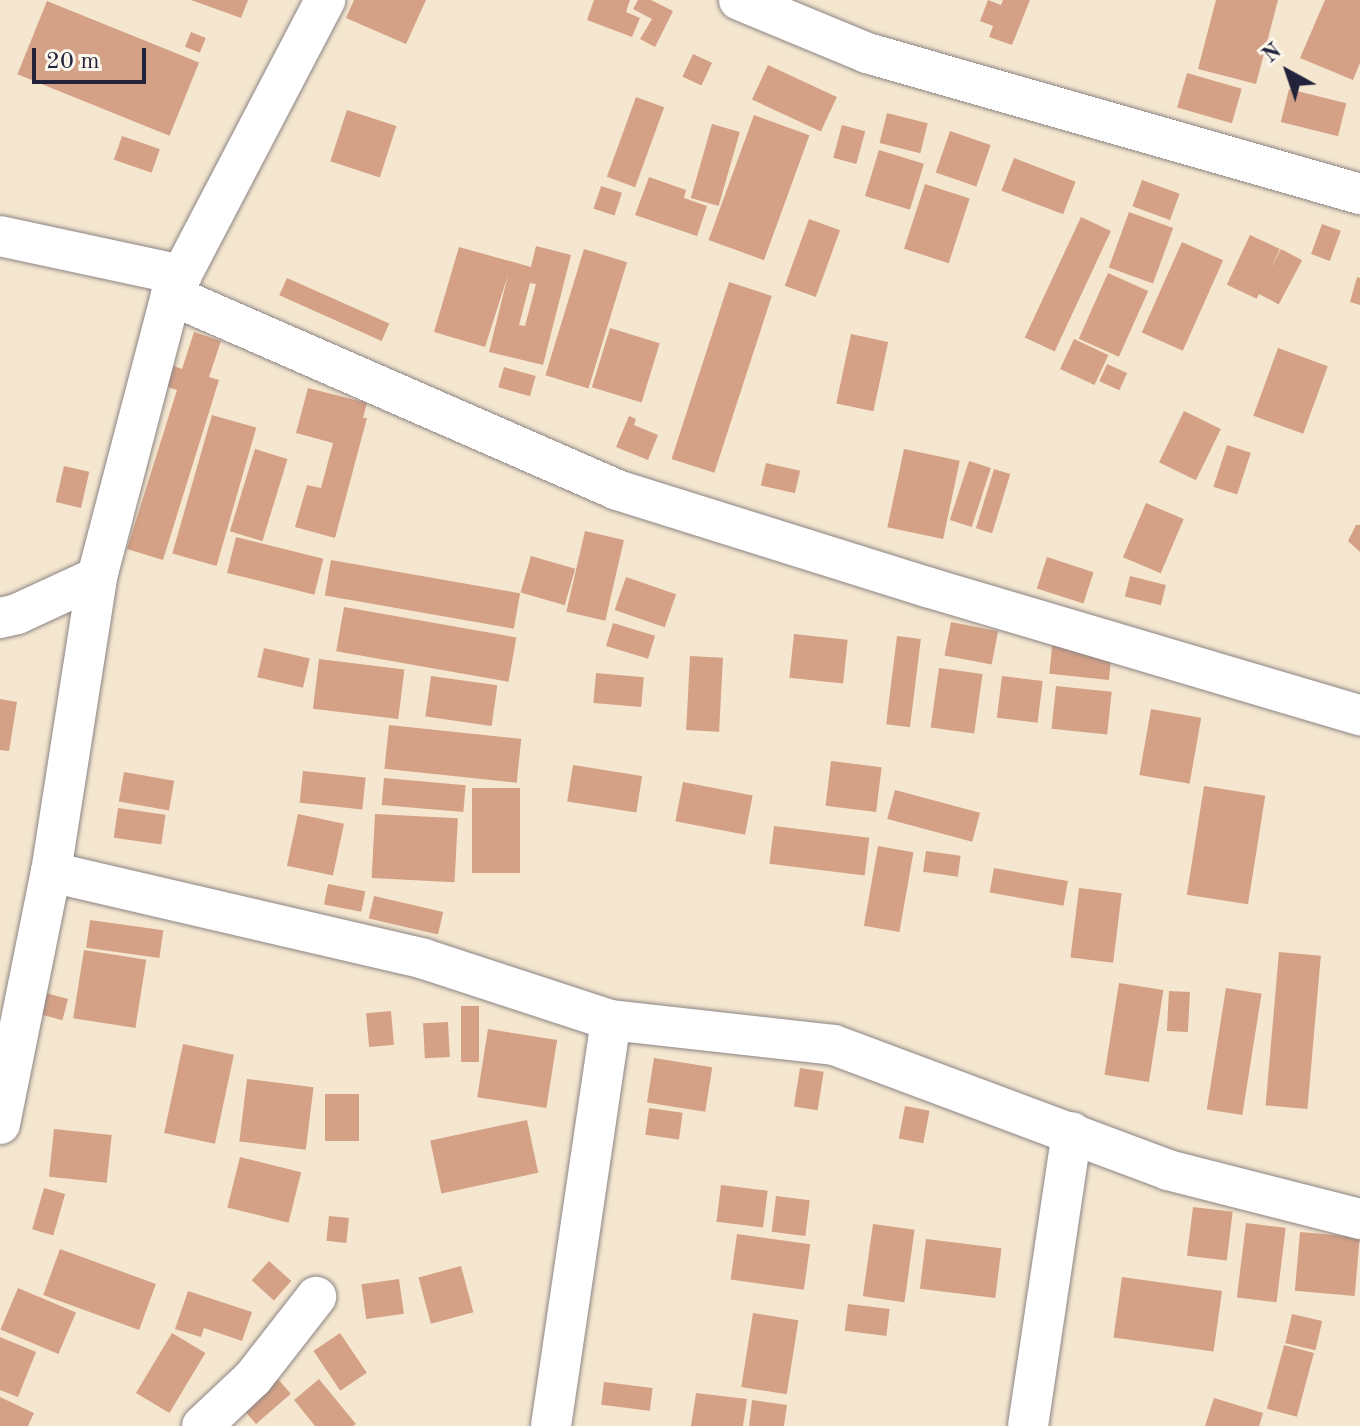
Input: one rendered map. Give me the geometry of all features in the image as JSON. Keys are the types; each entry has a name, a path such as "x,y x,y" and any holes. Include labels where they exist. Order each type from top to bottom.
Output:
{"street":[{"path":"0,1124 51,872 97,577 177,285 325,0"},
{"path":"739,0 867,53 1360,194"},
{"path":"0,236 177,285 617,490 927,587 1360,715"},
{"path":"0,618 17,614 97,577"},
{"path":"51,872 424,959 611,1020 834,1045 1168,1170 1360,1219"},
{"path":"551,1426 611,1020"},
{"path":"1028,1426 1072,1132"},
{"path":"202,1426 253,1378 316,1297"}],"building":[{"path":"191,0 248,0 241,18"},
{"path":"354,0 426,0 406,44 346,18"},
{"path":"594,0 630,0 626,12 640,18 632,37 587,20"},
{"path":"638,0 651,0 673,11 655,47 640,39 652,19 633,9"},
{"path":"988,0 1001,5 1003,0 1030,0 1012,45 989,37 993,26 980,21"},
{"path":"1216,0 1278,0 1256,84 1198,69"},
{"path":"1325,0 1360,0 1360,63 1353,80 1300,58"},
{"path":"47,1 199,62 169,136 17,74"},
{"path":"191,32 206,38 200,53 185,47"},
{"path":"693,54 712,63 701,86 682,77"},
{"path":"768,65 837,97 821,132 752,99"},
{"path":"1187,73 1242,89 1232,123 1177,108"},
{"path":"1289,89 1346,103 1338,136 1281,122"},
{"path":"636,97 664,107 635,187 607,177"},
{"path":"347,110 396,126 380,177 330,161"},
{"path":"887,113 928,123 920,153 880,143"},
{"path":"754,115 809,135 764,260 709,240"},
{"path":"712,124 740,132 719,206 691,198"},
{"path":"842,125 865,131 856,164 833,158"},
{"path":"950,131 991,145 976,187 936,173"},
{"path":"122,136 160,149 152,173 114,160"},
{"path":"879,150 924,164 910,210 865,196"},
{"path":"1014,158 1076,182 1063,214 1001,191"},
{"path":"649,177 686,190 684,198 707,206 697,236 635,215"},
{"path":"1142,180 1180,194 1170,220 1132,206"},
{"path":"925,184 970,199 949,263 904,249"},
{"path":"601,186 622,193 615,216 594,209"},
{"path":"1129,212 1173,228 1153,284 1109,267"},
{"path":"1081,217 1111,231 1055,351 1025,338"},
{"path":"809,219 840,230 816,297 785,286"},
{"path":"1322,224 1341,231 1330,261 1311,254"},
{"path":"1250,235 1280,249 1257,299 1227,285"},
{"path":"1182,242 1223,260 1183,351 1142,332"},
{"path":"536,246 571,255 543,365 489,352 508,275 485,347 434,332 459,247 531,267","holes":["530,283 536,284 525,326 519,325"]},
{"path":"584,249 627,262 588,388 545,375"},
{"path":"1281,249 1302,260 1279,304 1258,293"},
{"path":"1108,273 1148,291 1119,357 1079,339"},
{"path":"1357,277 1360,278 1360,305 1350,302"},
{"path":"287,278 389,324 382,341 279,295"},
{"path":"729,282 772,296 714,473 672,459"},
{"path":"610,328 660,343 642,402 592,387"},
{"path":"194,332 221,341 209,377 219,380 163,560 127,549 177,390 167,387 174,366 182,369"},
{"path":"851,334 888,342 873,411 836,403"},
{"path":"1074,339 1108,355 1094,385 1060,369"},
{"path":"1278,348 1328,366 1303,434 1253,416"},
{"path":"1107,364 1127,373 1119,390 1099,381"},
{"path":"504,367 536,376 530,396 498,387"},
{"path":"308,388 367,403 363,418 367,418 335,538 295,527 307,485 321,488 333,443 296,433"},
{"path":"1184,411 1221,429 1196,480 1159,462"},
{"path":"212,415 256,428 217,566 172,553"},
{"path":"629,416 636,419 634,425 658,435 648,460 616,447"},
{"path":"1227,445 1251,453 1237,495 1213,487"},
{"path":"255,449 288,459 262,541 230,531"},
{"path":"904,449 960,461 943,539 887,527"},
{"path":"969,461 991,468 972,527 950,520"},
{"path":"766,463 800,471 795,493 761,485"},
{"path":"64,466 89,472 81,508 56,502"},
{"path":"994,469 1010,474 992,533 976,528"},
{"path":"1146,503 1184,519 1161,573 1123,557"},
{"path":"1356,525 1360,525 1360,552 1348,541"},
{"path":"585,531 624,540 605,621 566,612"},
{"path":"236,537 323,559 314,595 227,573"},
{"path":"531,556 575,569 565,605 521,593"},
{"path":"1047,557 1094,572 1083,604 1037,588"},
{"path":"331,560 520,593 514,629 325,595"},
{"path":"1130,576 1166,585 1161,605 1125,596"},
{"path":"626,577 676,594 665,627 615,610"},
{"path":"344,607 516,637 509,682 336,651"},
{"path":"951,622 998,631 992,665 945,655"},
{"path":"613,623 655,636 648,659 606,646"},
{"path":"794,634 848,640 843,683 789,678"},
{"path":"897,636 921,639 910,727 886,724"},
{"path":"1053,638 1113,644 1109,680 1049,674"},
{"path":"264,648 310,659 303,688 257,677"},
{"path":"690,656 723,658 719,732 686,730"},
{"path":"319,659 404,669 398,719 313,709"},
{"path":"939,668 983,674 974,734 931,727"},
{"path":"596,673 644,677 641,707 593,703"},
{"path":"431,676 497,685 492,726 425,717"},
{"path":"1002,676 1043,681 1038,723 997,718"},
{"path":"1056,686 1112,692 1107,735 1052,729"},
{"path":"0,699 17,702 9,751 0,750"},
{"path":"1151,709 1201,718 1190,784 1139,775"},
{"path":"389,725 521,739 517,783 384,769"},
{"path":"831,761 882,767 876,812 826,806"},
{"path":"573,765 642,776 636,812 567,802"},
{"path":"303,771 366,778 362,809 300,803"},
{"path":"124,772 174,781 169,810 119,802"},
{"path":"384,778 466,785 463,812 382,805"},
{"path":"683,782 753,796 745,835 675,821"},
{"path":"1204,786 1265,796 1248,904 1187,895"},
{"path":"472,788 520,788 520,873 472,873"},
{"path":"895,790 980,813 972,842 887,819"},
{"path":"118,808 166,815 161,844 114,838"},
{"path":"298,814 344,824 333,876 287,866"},
{"path":"375,814 458,818 455,882 372,878"},
{"path":"774,826 869,838 865,875 769,864"},
{"path":"878,846 913,852 899,932 864,926"},
{"path":"926,851 961,856 958,877 923,872"},
{"path":"994,868 1068,881 1064,906 990,893"},
{"path":"328,884 365,891 361,912 324,905"},
{"path":"1079,888 1122,893 1113,963 1070,957"},
{"path":"374,896 443,912 438,934 369,918"},
{"path":"90,920 163,930 159,958 86,948"},
{"path":"84,950 146,960 135,1028 73,1018"},
{"path":"1279,952 1321,956 1307,1109 1266,1105"},
{"path":"1119,983 1163,990 1149,1082 1104,1075"},
{"path":"1226,988 1262,994 1242,1115 1207,1109"},
{"path":"1169,991 1190,992 1188,1032 1167,1031"},
{"path":"42,992 68,999 62,1020 36,1013"},
{"path":"461,1006 479,1006 479,1062 461,1062"},
{"path":"391,1011 394,1045 369,1047 366,1013"},
{"path":"448,1022 450,1057 425,1058 423,1023"},
{"path":"488,1029 557,1040 546,1108 477,1097"},
{"path":"183,1044 234,1055 215,1144 164,1133"},
{"path":"654,1058 712,1067 705,1112 647,1102"},
{"path":"800,1068 824,1072 818,1110 794,1107"},
{"path":"247,1079 314,1087 306,1150 239,1142"},
{"path":"325,1094 359,1094 359,1141 325,1141"},
{"path":"905,1106 930,1111 923,1143 899,1138"},
{"path":"649,1108 683,1113 679,1139 645,1135"},
{"path":"527,1120 538,1173 441,1193 430,1141"},
{"path":"54,1129 112,1135 107,1183 49,1177"},
{"path":"240,1157 301,1172 289,1223 227,1207"},
{"path":"721,1185 768,1191 763,1227 716,1222"},
{"path":"44,1188 65,1194 53,1235 32,1229"},
{"path":"776,1196 810,1200 805,1236 772,1232"},
{"path":"1193,1207 1233,1212 1227,1261 1187,1256"},
{"path":"329,1216 349,1218 346,1243 326,1241"},
{"path":"1246,1223 1286,1228 1277,1302 1237,1297"},
{"path":"873,1224 915,1230 904,1302 863,1296"},
{"path":"1300,1232 1360,1237 1355,1296 1295,1291"},
{"path":"737,1234 810,1244 804,1290 731,1280"},
{"path":"926,1239 1001,1248 995,1298 920,1289"},
{"path":"60,1249 156,1284 139,1330 43,1295"},
{"path":"269,1261 291,1281 274,1300 252,1280"},
{"path":"461,1266 473,1312 431,1324 418,1277"},
{"path":"1122,1277 1222,1291 1214,1351 1114,1337"},
{"path":"399,1279 404,1314 366,1319 361,1284"},
{"path":"18,1288 76,1313 58,1354 0,1329"},
{"path":"188,1291 252,1312 242,1341 204,1328 201,1337 175,1329"},
{"path":"848,1304 890,1309 886,1336 845,1331"},
{"path":"753,1313 798,1320 787,1394 741,1387"},
{"path":"1292,1314 1322,1321 1315,1350 1285,1343"},
{"path":"172,1333 205,1353 169,1413 136,1393"},
{"path":"340,1333 367,1373 340,1391 313,1351"},
{"path":"0,1337 36,1352 18,1397 0,1390"},
{"path":"1284,1345 1314,1353 1297,1417 1267,1409"},
{"path":"277,1378 291,1394 256,1424 242,1408"},
{"path":"319,1379 356,1424 315,1426 294,1400"},
{"path":"604,1382 653,1388 650,1411 601,1405"},
{"path":"696,1393 747,1399 743,1426 691,1426"},
{"path":"0,1397 34,1413 28,1426 0,1426"},
{"path":"1214,1398 1263,1413 1259,1426 1205,1426"},
{"path":"752,1400 787,1405 784,1426 749,1426"}]}
